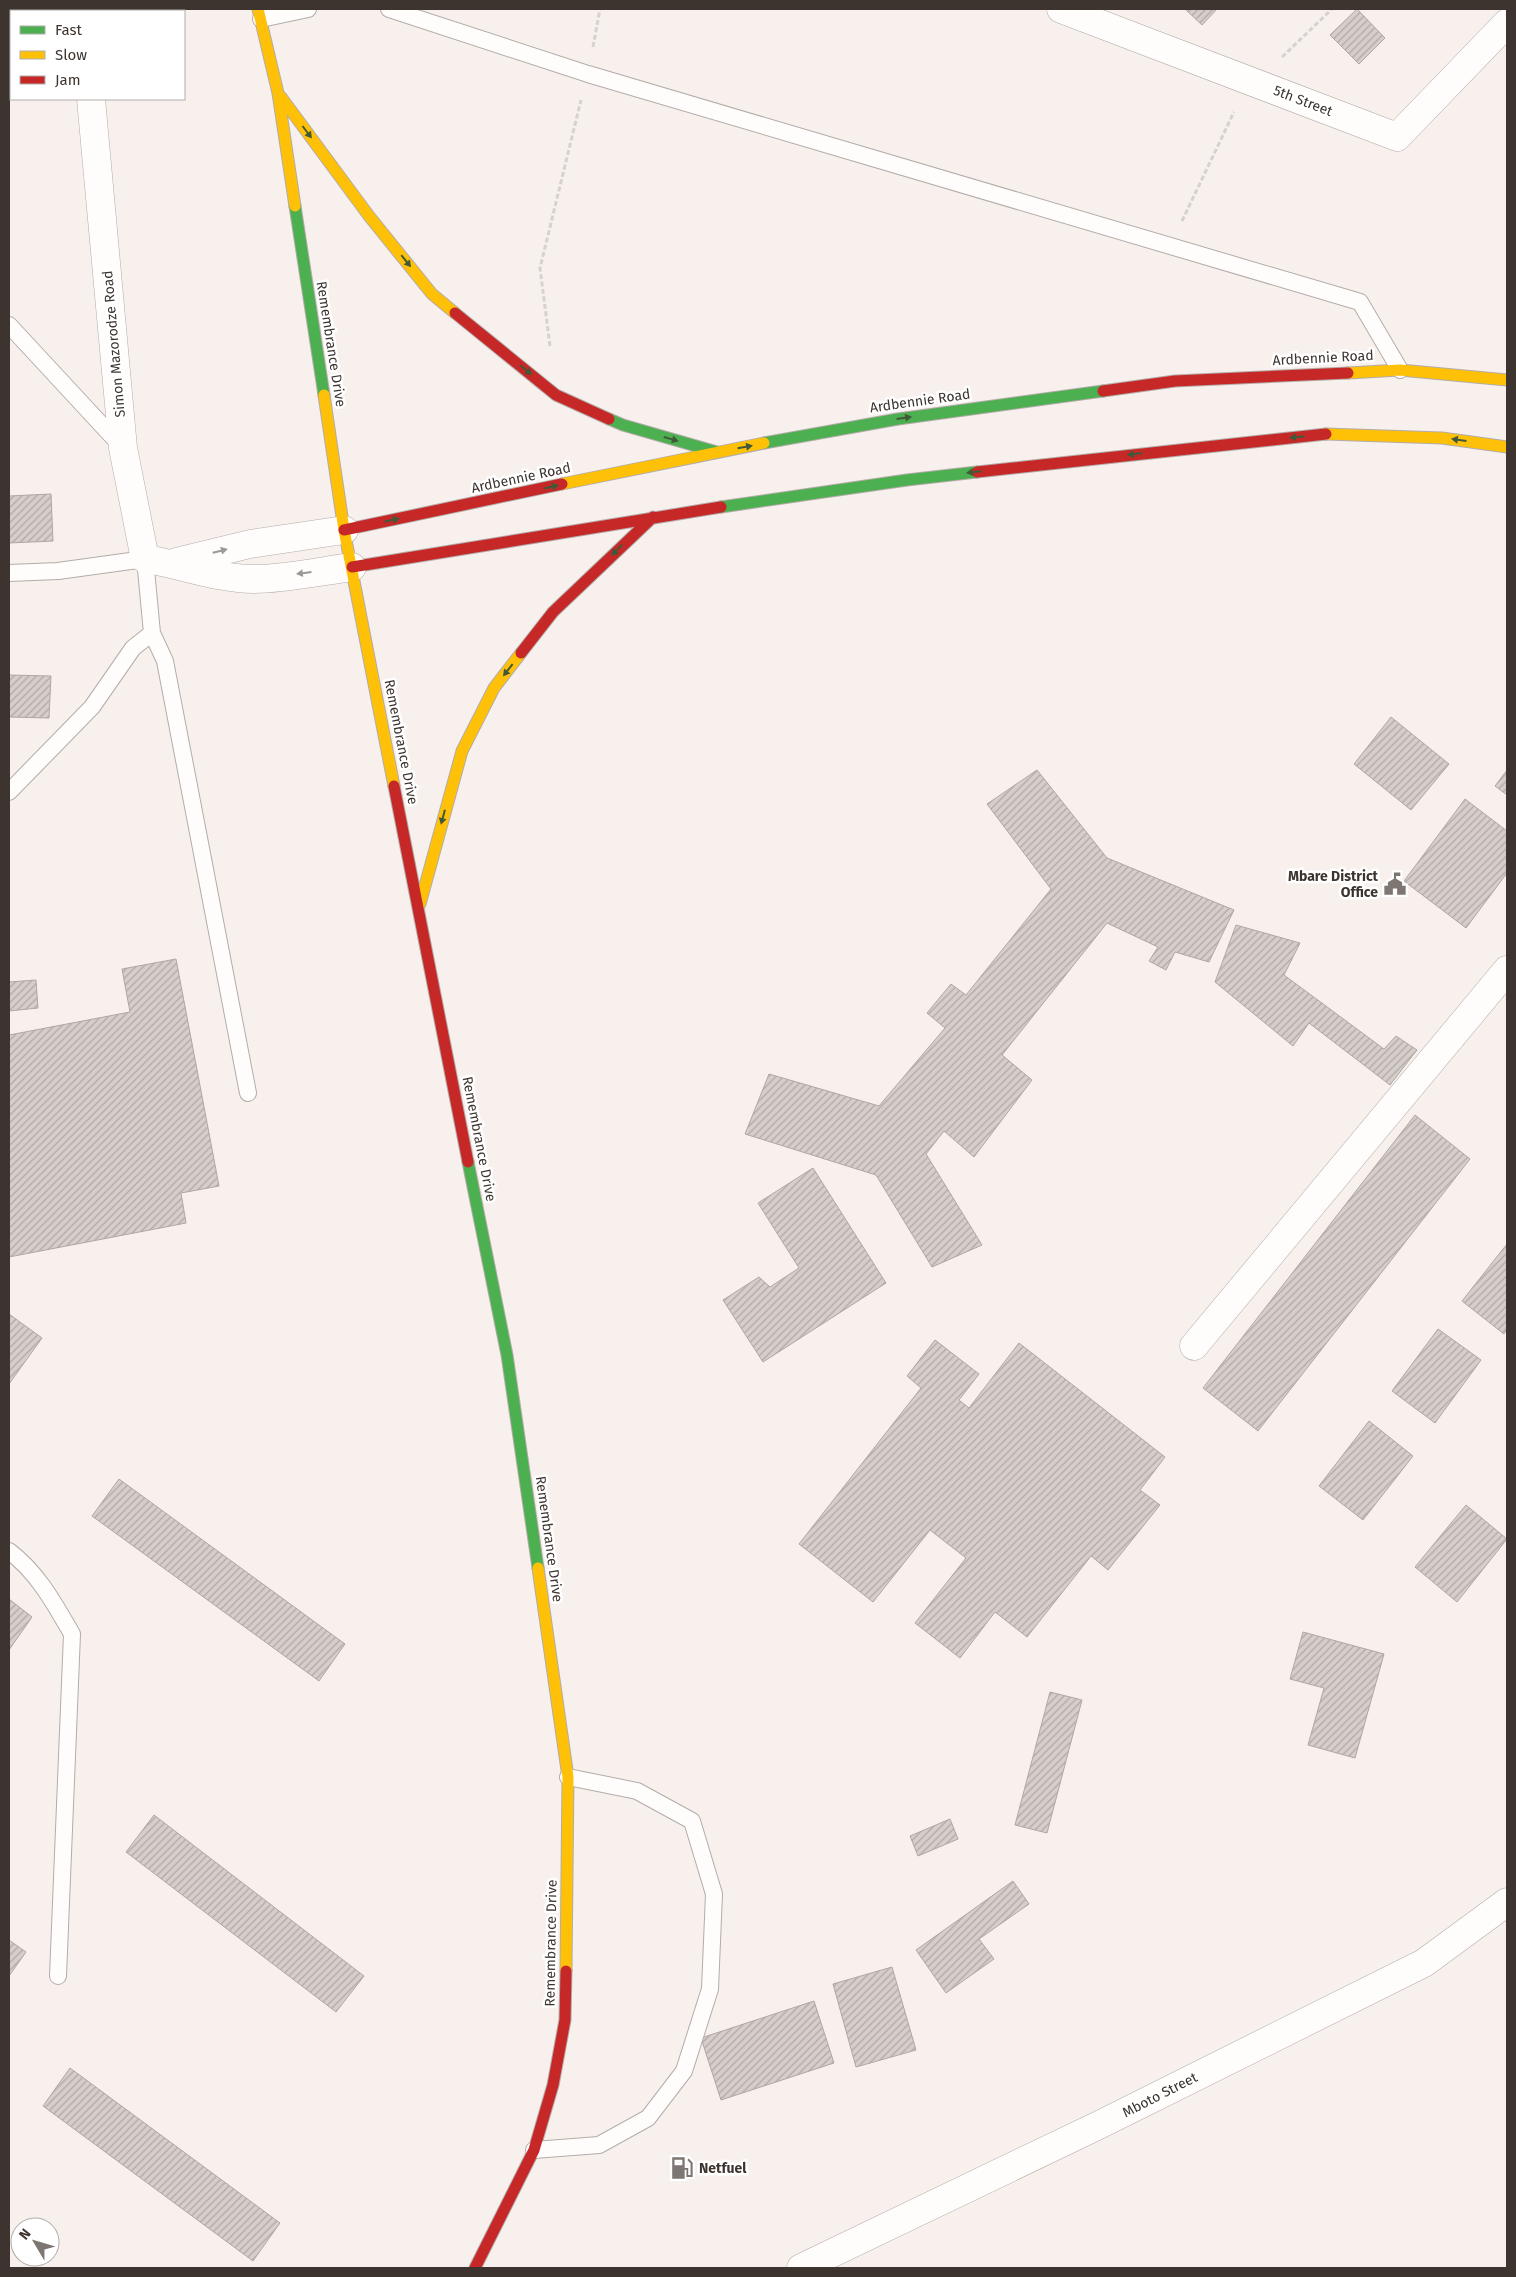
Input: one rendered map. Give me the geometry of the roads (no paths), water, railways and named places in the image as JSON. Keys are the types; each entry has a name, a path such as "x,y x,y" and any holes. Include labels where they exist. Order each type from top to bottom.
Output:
{"main road":[{"name":"Remembrance Drive","path":"260,14 278,93 344,530 507,1355 568,1777 565,2020 554,2085 534,2150 475,2268"},
{"path":"278,93 370,216 432,294 556,395 623,425 717,452"},
{"name":"Ardbennie Road","path":"344,530 717,452 898,418 1175,381 1400,370 1507,380"},
{"path":"352,567 653,517 907,480 1188,448 1336,433 1442,438 1507,447"},
{"path":"418,911 462,751 494,688 553,612 653,517"}],"street":[{"name":"5th Street","path":"1061,9 1397,137 1507,23"},
{"name":"Simon Mazorodze Road","path":"91,100 123,448 145,559"},
{"path":"172,563 250,544 344,530"},
{"path":"145,559 172,563 232,578 254,579 352,567"},
{"path":"1194,1346 1507,970"},
{"name":"Mboto Street","path":"801,2268 1099,2126 1424,1963 1507,1902"}],"lane":[{"path":"260,14 308,9"},
{"path":"389,9 588,74 1360,302 1400,370"},
{"path":"9,325 123,448"},
{"path":"9,573 58,571 145,559 152,633 165,661 248,1093"},
{"path":"9,792 92,707 133,648 152,633"},
{"path":"9,1551 23,1562 44,1587 72,1634 58,1976"},
{"path":"534,2150 599,2144 648,2118 684,2071 710,1989 714,1894 692,1821 637,1790 568,1777"}],"place":[{"name":"Mbare District Office","path":"1395,884"},
{"name":"Netfuel","path":"682,2168"}]}
